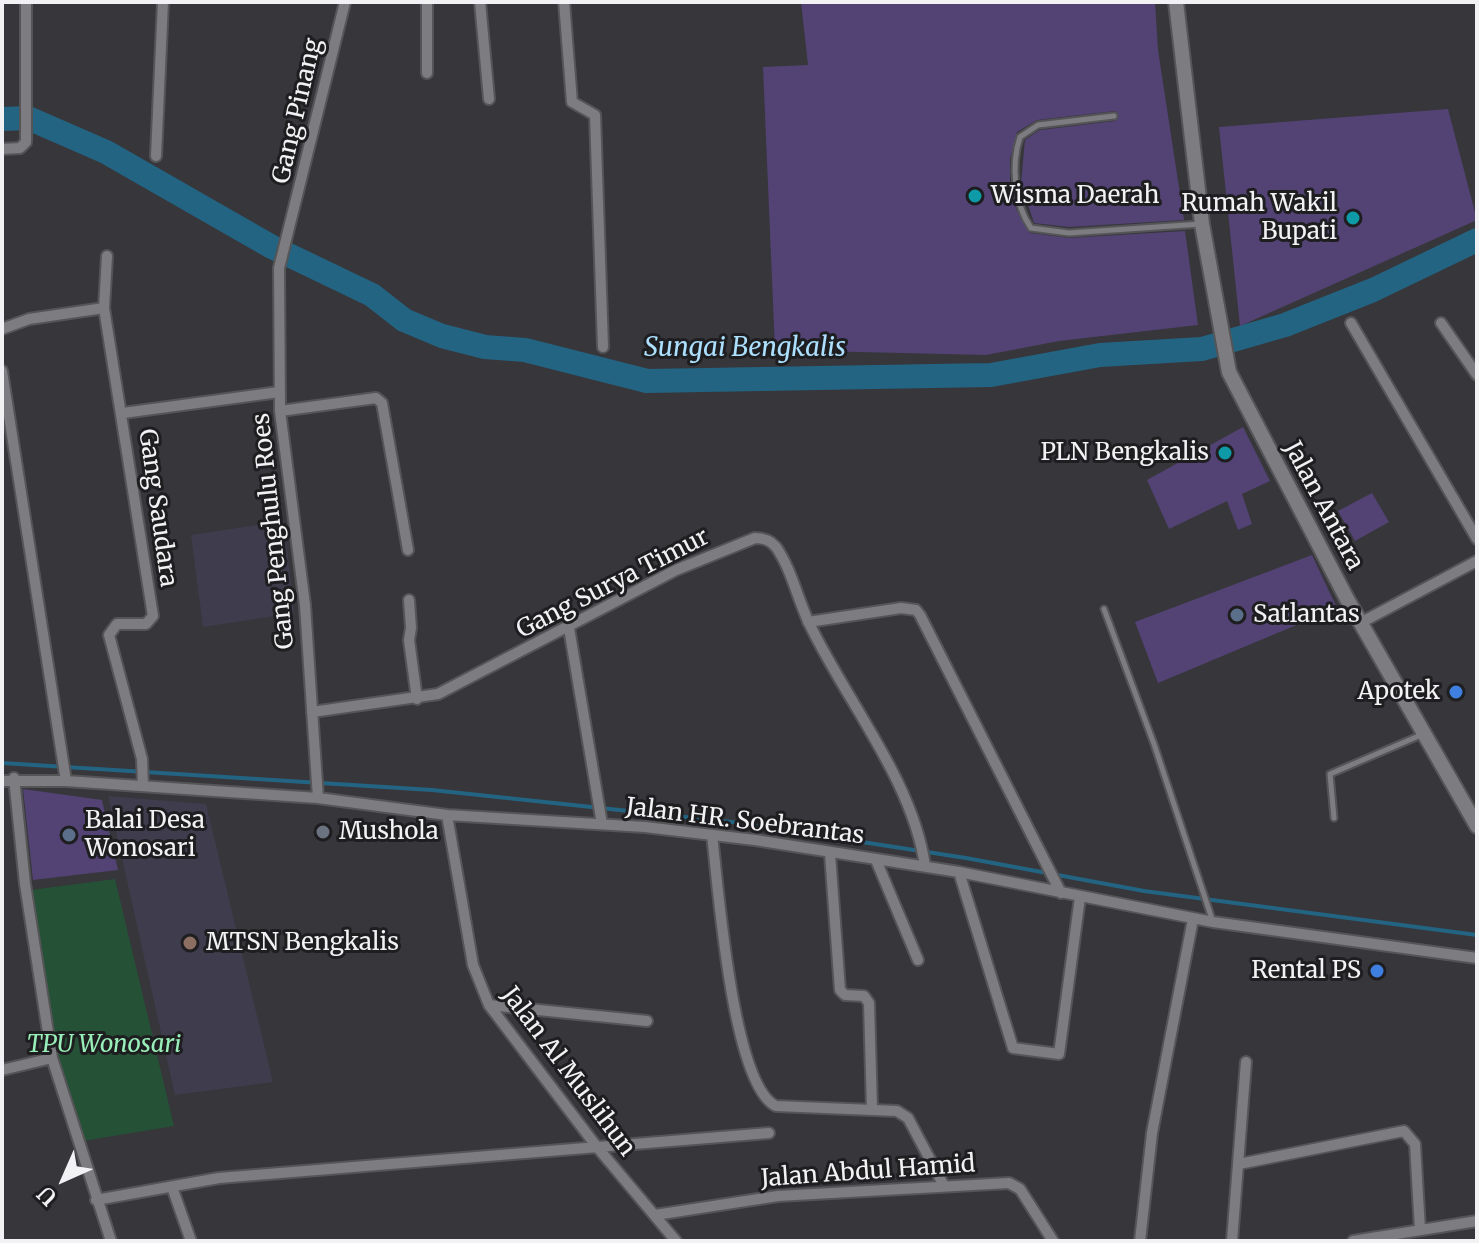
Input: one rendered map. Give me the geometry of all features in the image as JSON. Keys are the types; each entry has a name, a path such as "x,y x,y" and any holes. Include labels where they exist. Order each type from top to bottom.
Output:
{"street":[{"path":"2,149 24,146 28,128 26,2"},
{"path":"156,156 163,2"},
{"name":"Gang Pinang","path":"279,268 345,2"},
{"path":"427,2 427,73"},
{"path":"480,2 489,99"},
{"path":"564,2 572,102 595,115 603,347"},
{"path":"1176,2 1202,224"},
{"name":"Jalan Antara","path":"1202,224 1229,372 1283,480 1477,826"},
{"path":"107,256 104,308 123,413"},
{"name":"Gang Penghulu Roes","path":"279,268 280,411 305,605 318,794"},
{"path":"2,329 29,319 104,308"},
{"path":"1351,323 1477,539"},
{"path":"1441,323 1477,375"},
{"path":"2,371 66,776"},
{"name":"Gang Saudara","path":"144,780 142,759 109,635 117,624 146,624 153,616 123,413 279,392"},
{"path":"280,411 376,398 382,403 408,550"},
{"name":"Gang Surya Timur","path":"312,712 417,699 475,677 676,570 755,538 771,542 777,548 808,622 886,760 921,843 924,862"},
{"path":"1362,622 1477,561"},
{"path":"409,600 409,640 417,699"},
{"path":"808,622 901,608 916,610 1061,893"},
{"path":"569,628 602,824"},
{"name":"Jalan HR. Soebrantas","path":"2,781 66,776 144,780 318,794 447,815 602,824 712,835 876,860 924,862 959,872 1193,919 1212,918 1477,958"},
{"path":"14,778 25,884 52,1058 111,1241"},
{"name":"Jalan Al Muslihun","path":"447,815 473,965 489,1005 597,1147 676,1241"},
{"path":"712,835 733,1012 763,1096 776,1106 891,1110 908,1118 943,1184"},
{"path":"830,854 840,990 845,995 864,996 869,1003 872,1109"},
{"path":"876,860 918,960"},
{"path":"959,872 1013,1048 1059,1054 1080,897"},
{"path":"1140,1241 1152,1133 1193,919"},
{"path":"489,1005 647,1021"},
{"path":"2,1070 52,1058"},
{"path":"1232,1241 1246,1062"},
{"path":"1239,1164 1404,1131 1415,1144 1420,1230"},
{"path":"96,1200 219,1178 769,1133"},
{"name":"Jalan Abdul Hamid","path":"655,1215 778,1196 943,1184 1015,1185 1053,1241"},
{"path":"172,1187 191,1241"},
{"path":"1353,1241 1477,1221"}],"lane":[{"path":"1114,116 1038,125 1020,137 1014,167 1023,217 1031,228 1069,233 1202,224"},
{"path":"1104,609 1212,918"},
{"path":"1334,818 1330,774 1425,733"}],"shaded area":[{"path":"284,521 294,613 203,627 191,535"},
{"name":"MTSN Bengkalis","path":"108,796 206,804 273,1082 175,1095"}],"green space":[{"name":"TPU Wonosari","path":"115,879 174,1126 83,1141 57,1059 31,890"}],"building":[{"name":"Wisma Daerah","path":"801,2 1155,2 1158,50 1184,220 1069,227 1034,223 1021,183 1025,140 1040,130 1115,121 1119,116 1115,111 1037,120 1017,132 1010,159 1010,184 1016,209 1030,233 1069,238 1185,231 1198,325 1059,341 986,355 775,350 763,67 808,65"},
{"name":"Rumah Wakil Bupati","path":"1448,109 1477,220 1240,326 1219,127"},
{"name":"PLN Bengkalis","path":"1243,427 1270,481 1242,494 1252,524 1238,530 1227,501 1169,529 1147,480"},
{"path":"1372,493 1389,522 1355,541 1338,511"},
{"name":"Satlantas","path":"1312,555 1337,608 1158,683 1135,622"},
{"name":"Balai Desa Wonosari","path":"23,789 102,800 118,870 33,880"}],"waterway":[{"name":"Sungai Bengkalis","path":"2,119 28,118 106,152 272,247 372,295 404,320 442,336 485,347 525,350 647,381 991,375 1100,355 1202,349 1285,325 1373,290 1477,240"},
{"path":"2,763 432,790 732,822 966,858 1144,891 1477,935"}],"place":[{"name":"Wisma Daerah","path":"975,196"},
{"name":"Rumah Wakil Bupati","path":"1353,218"},
{"name":"PLN Bengkalis","path":"1225,453"},
{"name":"Satlantas","path":"1237,615"},
{"name":"Apotek","path":"1456,692"},
{"name":"Mushola","path":"323,832"},
{"name":"Balai Desa Wonosari","path":"69,835"},
{"name":"MTSN Bengkalis","path":"190,943"},
{"name":"Rental PS","path":"1377,971"}]}
